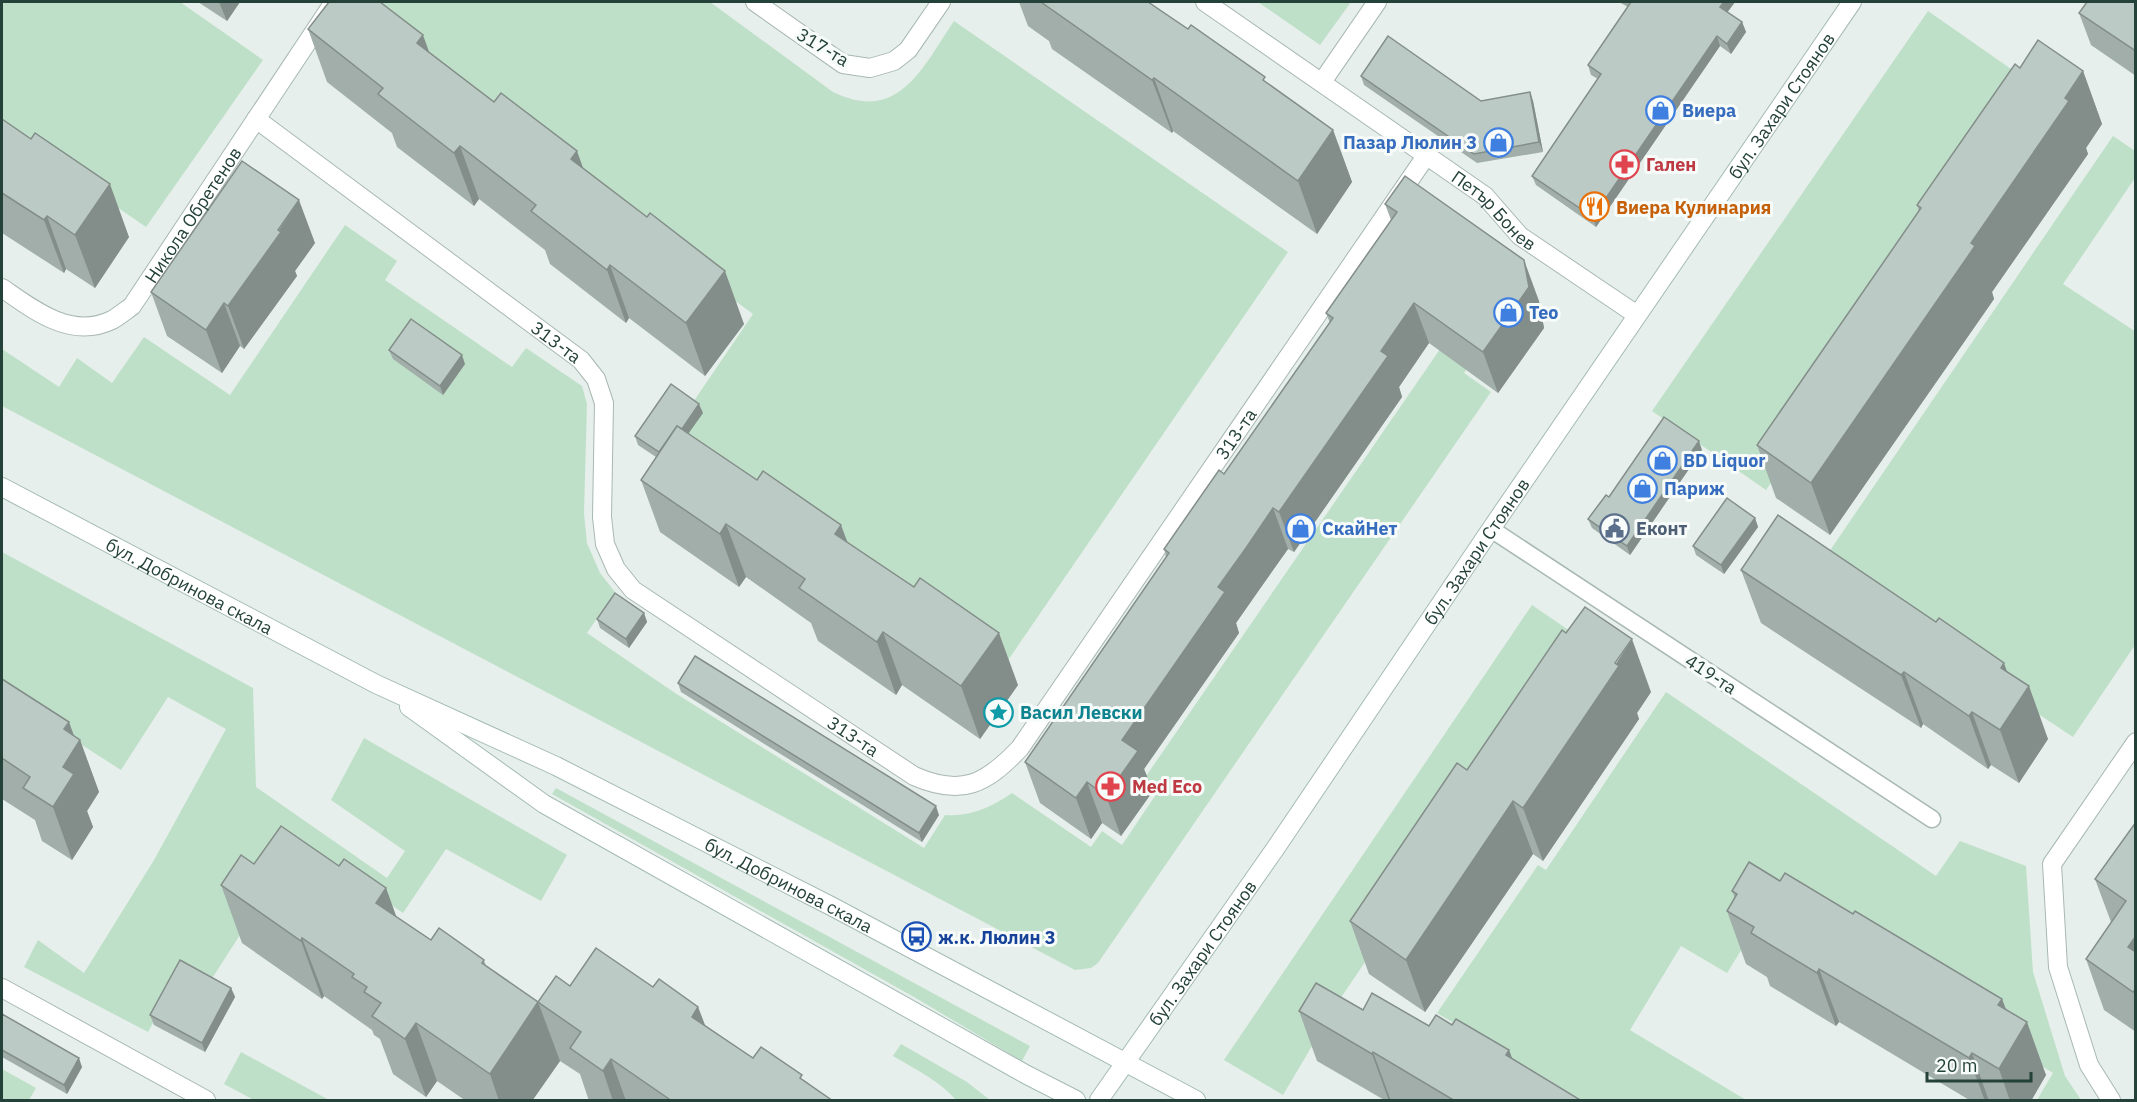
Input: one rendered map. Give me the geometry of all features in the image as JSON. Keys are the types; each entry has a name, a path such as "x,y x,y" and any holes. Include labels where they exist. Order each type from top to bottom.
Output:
{"street":[{"name":"Никола Обретенов","path":"2,288 43,316 65,325 89,327 112,320 132,306 334,2"},
{"name":"317-та","path":"755,2 843,64 870,68 894,61 908,50 941,2"},
{"name":"Петър Бонев","path":"1205,2 1485,196 1520,236 1637,315"},
{"path":"1322,82 1377,2"},
{"name":"бул. Захари Стоянов","path":"1099,1101 1275,849 1852,2"},
{"name":"313-та","path":"256,119 581,360 596,379 604,403 602,518 605,544 616,569 633,590 914,776 935,785 957,787 978,782 1000,770 1020,748 1426,156"},
{"name":"бул. Добринова скала","path":"2,487 376,684 567,771 831,906 1196,1101"},
{"name":"бул. Добринова скала","path":"376,684 544,804 1076,1101"},
{"path":"2111,1101 2089,1065 2058,967 2052,864 2136,742"},
{"path":"2,988 206,1101"}],"lane":[{"name":"419-та","path":"1491,529 1932,819"}],"green space":[{"path":"2,2 180,2 263,60 146,227 2,128"},
{"path":"363,2 710,2 833,92 856,100 875,101 892,96 919,73 954,21 1288,252 1002,669 668,439 753,314 603,203"},
{"path":"1258,2 1351,2 1320,45"},
{"path":"1928,11 2041,90 1766,490 1652,411"},
{"path":"2113,136 2135,151 2135,178 2063,284 2136,332 2135,645 2073,737 1818,568"},
{"path":"345,225 397,261 385,280 512,367 526,348 582,386 587,404 584,513 587,543 600,573 615,592 587,633 675,693 924,848 945,815 980,810 1012,793 1091,847 1102,831 1122,845 1157,793 1142,782 1458,323 1486,342 1464,373 1491,392 1098,963 1091,968 1075,970 2,406 2,349 59,387 77,358 112,383 144,337 230,395"},
{"path":"2,552 253,688 256,787 387,878 405,851 331,800 364,738 567,855 541,901 446,849 403,913 337,867 265,896 211,980 184,966 148,1032 24,967 38,940 84,973 154,860 226,729 168,697 121,770 2,694"},
{"path":"1532,605 1583,640 1338,1002 1283,1095 1224,1060"},
{"path":"1666,692 1936,876 1960,841 2026,866 2033,972 2065,1076 2081,1100 2037,1100 2053,1073 1773,899 1727,973 1681,946 1630,1030 1746,1100 1582,1100 1437,1013 1538,865 1546,870"},
{"path":"556,788 1030,1046 1022,1061 914,997 552,794"},
{"path":"901,1044 967,1082 990,1100 956,1100 935,1081 893,1056"},
{"path":"241,1052 329,1100 254,1100 224,1084"},
{"path":"2,1069 36,1088 29,1100 2,1100"}],"building":[{"path":"329,2 380,2 423,35 417,43 494,102 501,93 577,151 571,159 647,217 650,213 725,271 686,323 610,265 607,270 531,211 536,205 460,146 454,153 378,94 383,88 308,29"},
{"path":"1041,2 1148,2 1188,29 1191,25 1265,77 1263,80 1333,130 1298,181 1154,78 1152,80"},
{"path":"1631,2 1724,2 1720,7 1742,22 1727,44 1717,36 1593,217 1532,176 1601,74 1588,65"},
{"path":"2087,2 2136,2 2136,51 2079,13"},
{"path":"1388,36 1481,101 1530,92 1539,142 1474,154 1361,76"},
{"path":"2038,40 2083,71 2065,98 2069,101 1971,243 1975,246 1811,483 1757,445 1921,208 1917,205 2015,64 2020,68"},
{"path":"2,119 31,139 35,133 110,184 75,235 47,216 44,220 2,193"},
{"path":"242,161 299,200 278,230 281,232 228,306 224,303 206,330 151,292"},
{"path":"1405,176 1524,260 1529,287 1483,352 1414,303 1381,351 1388,356 1279,512 1273,508 1218,587 1225,592 1122,740 1138,751 1106,796 1087,782 1076,798 1025,762 1169,553 1164,549 1219,470 1224,474 1333,318 1326,313 1397,212 1385,204"},
{"path":"411,319 462,355 440,386 389,350"},
{"path":"671,384 699,404 682,429 677,426 659,452 635,436"},
{"path":"1664,417 1699,441 1627,546 1588,519 1606,495 1609,497"},
{"path":"677,426 757,480 763,471 841,525 835,534 914,587 920,578 999,633 961,686 883,632 877,642 799,588 805,579 726,524 720,534 641,480"},
{"path":"1727,498 1755,518 1721,565 1693,546"},
{"path":"1778,515 1936,622 1939,618 2004,663 2001,668 2029,686 2000,730 1972,712 1969,716 1904,672 1901,675 1741,570"},
{"path":"615,593 644,613 626,639 597,619"},
{"path":"1585,607 1632,639 1615,663 1619,666 1523,808 1513,801 1406,960 1350,921 1457,763 1467,770 1562,630 1566,633"},
{"path":"695,656 936,806 919,833 678,683"},
{"path":"2,679 69,722 64,729 80,740 63,767 74,774 53,807 23,788 30,777 2,758"},
{"path":"2136,822 2136,936 2128,947 2136,952 2136,989 2133,992 2086,959 2126,901 2095,879"},
{"path":"281,826 339,866 344,859 386,888 376,903 431,940 439,928 484,960 482,963 538,1002 490,1074 416,1023 405,1039 372,1016 381,1003 364,992 367,987 352,977 354,974 302,938 301,941 221,885 241,855 254,864"},
{"path":"1749,862 1780,881 1785,873 1853,914 1855,911 2002,999 1998,1005 2027,1022 1999,1069 1972,1053 1969,1058 1819,969 1817,973 1751,933 1754,927 1727,911 1737,894 1732,891"},
{"path":"596,948 653,987 659,979 698,1007 692,1017 753,1058 761,1047 802,1075 800,1078 833,1101 672,1101 611,1059 603,1071 570,1048 581,1032 538,1002 556,976 570,986"},
{"path":"180,960 231,988 202,1043 150,1015"},
{"path":"1316,983 1363,1010 1372,993 1429,1026 1436,1015 1452,1025 1456,1019 1509,1050 1506,1055 1582,1101 1455,1101 1299,1011"},
{"path":"2,1014 79,1058 64,1085 2,1050"}],"place":[{"name":"Виера","path":"1661,110"},
{"name":"Пазар Люлин 3","path":"1498,142"},
{"name":"Гален","path":"1625,164"},
{"name":"Виера Кулинария","path":"1595,207"},
{"name":"Тео","path":"1508,312"},
{"name":"BD Liquor","path":"1662,460"},
{"name":"Париж","path":"1643,488"},
{"name":"СкайНет","path":"1301,528"},
{"name":"Еконт","path":"1615,528"},
{"name":"Васил Левски","path":"999,712"},
{"name":"Med Eco","path":"1111,786"},
{"name":"ж.к. Люлин 3","path":"917,937"}]}
